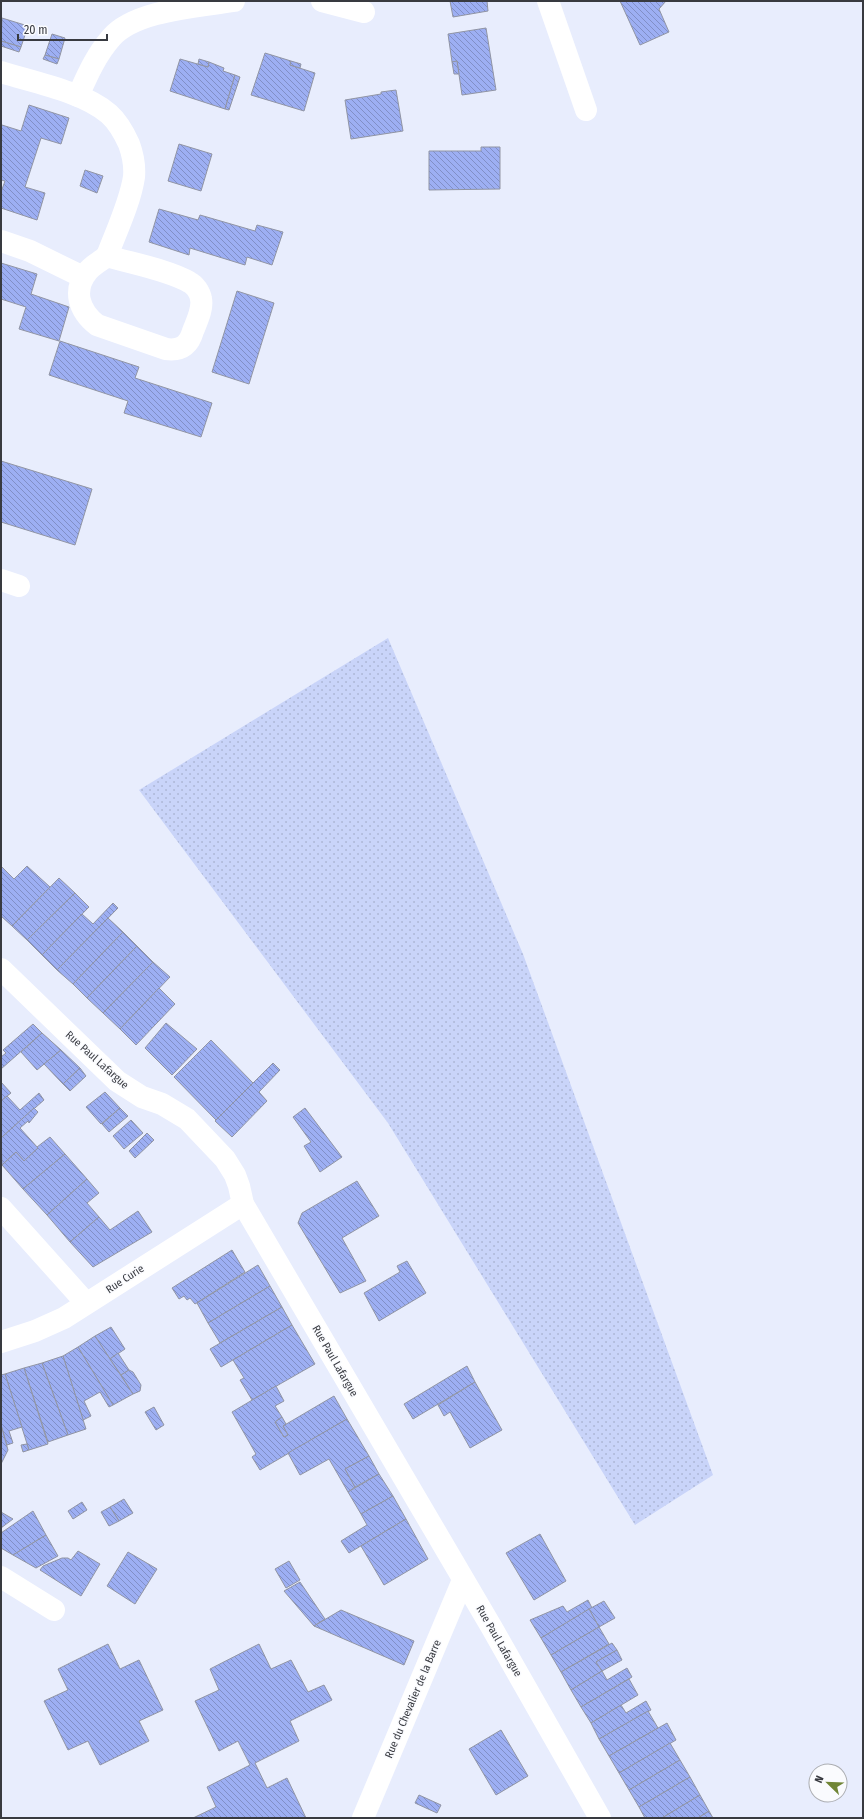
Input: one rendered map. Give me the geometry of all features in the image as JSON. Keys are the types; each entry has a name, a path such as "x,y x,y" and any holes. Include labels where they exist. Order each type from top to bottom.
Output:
{"street":[{"path":"78,96 90,70 111,38 132,22 147,16 234,1"},
{"path":"322,1 364,12"},
{"path":"548,1 586,110"},
{"path":"1,72 78,96 109,114 119,125 126,138 133,158 134,177 107,256 89,270 80,285 79,297 83,311 88,318 97,325 166,349 176,350 184,346 190,339 201,309 201,298 197,289 190,282 178,277 107,256"},
{"path":"1,241 30,251 84,277"},
{"name":"Rue Paul Lafargue","path":"1,969 117,1081 142,1097 162,1104 187,1119 225,1159 235,1175 243,1204 600,1818"},
{"name":"Rue Curie","path":"1,1342 49,1326 243,1204"},
{"path":"1,1208 86,1303"},
{"path":"1,1577 54,1610"},
{"name":"Rue du Chevalier de la Barre","path":"363,1818 463,1580"}],"shaded area":[{"path":"388,638 523,954 713,1475 635,1525 388,1123 139,790"}],"building":[{"path":"450,1 487,1 488,11 453,17"},
{"path":"620,1 666,1 659,9 669,32 640,45"},
{"path":"2,18 28,26 21,47 1,41"},
{"path":"486,28 496,90 462,95 457,61 452,62 448,34"},
{"path":"52,34 65,38 59,59 45,55"},
{"path":"1,41 21,47 19,52 1,46"},
{"path":"265,53 291,61 290,65 315,73 304,111 251,95"},
{"path":"45,55 59,59 57,64 43,59"},
{"path":"180,59 208,67 209,62 224,68 223,71 235,75 225,109 170,91"},
{"path":"199,59 209,62 208,67 198,64"},
{"path":"291,61 301,64 300,68 290,65"},
{"path":"457,61 459,74 454,74 452,62"},
{"path":"235,75 240,77 229,110 225,109"},
{"path":"396,90 403,131 351,139 345,100"},
{"path":"29,105 69,118 61,144 41,138 25,187 45,193 37,220 1,208 1,192 5,181 1,180 1,127 2,125 21,131"},
{"path":"179,144 212,154 201,191 168,181"},
{"path":"481,147 500,147 500,189 429,190 429,151 481,151"},
{"path":"85,170 103,176 97,193 80,186"},
{"path":"159,209 198,220 200,215 255,231 257,225 283,232 272,265 247,257 245,265 190,248 189,255 149,242"},
{"path":"1,263 37,274 31,294 69,307 59,341 19,329 26,307 1,299"},
{"path":"237,291 274,303 249,384 212,372"},
{"path":"60,341 139,367 135,378 212,403 201,437 124,413 128,401 49,375"},
{"path":"1,461 92,489 75,545 1,522"},
{"path":"1,866 14,879 27,866 50,887 12,926 1,916"},
{"path":"59,878 75,893 27,940 12,926"},
{"path":"75,893 89,907 42,955 27,940"},
{"path":"113,903 118,908 57,970 42,955 82,914 93,924"},
{"path":"108,918 123,932 73,984 57,970"},
{"path":"123,932 137,946 87,998 73,984"},
{"path":"137,946 153,962 103,1013 87,998"},
{"path":"153,962 170,977 120,1029 103,1013"},
{"path":"159,988 175,1004 136,1045 120,1029"},
{"path":"166,1023 197,1049 172,1075 145,1048"},
{"path":"33,1024 42,1033 1,1069 1,1057 6,1053 3,1050"},
{"path":"42,1033 61,1050 37,1070 21,1052"},
{"path":"211,1040 253,1083 216,1120 174,1077"},
{"path":"61,1050 80,1068 63,1084 44,1064"},
{"path":"273,1063 280,1070 259,1092 267,1101 232,1137 215,1121"},
{"path":"80,1068 86,1076 70,1091 63,1084"},
{"path":"1,1082 11,1093 1,1101"},
{"path":"105,1092 120,1108 101,1124 86,1107"},
{"path":"39,1093 44,1100 1,1138 1,1101 7,1096 20,1110"},
{"path":"34,1108 38,1112 29,1123 28,1121 20,1128 38,1148 24,1161 16,1152 2,1165 1,1138"},
{"path":"120,1108 128,1116 109,1132 102,1124"},
{"path":"305,1108 342,1157 320,1172 304,1146 311,1142 293,1117"},
{"path":"131,1120 143,1133 124,1149 113,1136"},
{"path":"147,1133 154,1140 135,1158 129,1151"},
{"path":"50,1137 65,1154 23,1189 2,1165 16,1152 24,1161 38,1148 37,1147"},
{"path":"65,1154 87,1179 47,1215 23,1189"},
{"path":"87,1179 99,1193 87,1203 99,1217 70,1242 47,1215"},
{"path":"357,1181 379,1216 342,1238 366,1281 340,1293 298,1223 302,1213"},
{"path":"138,1211 152,1232 93,1267 70,1242 99,1217 110,1230"},
{"path":"232,1250 245,1272 195,1304 190,1298 187,1300 184,1296 179,1299 172,1288"},
{"path":"407,1261 426,1293 379,1321 364,1293 400,1272 397,1266"},
{"path":"258,1265 270,1286 208,1323 197,1303"},
{"path":"270,1286 282,1307 220,1343 208,1323"},
{"path":"282,1307 292,1325 221,1367 210,1349"},
{"path":"292,1325 315,1364 252,1400 240,1380 244,1378 233,1360"},
{"path":"111,1327 125,1349 110,1359 95,1336"},
{"path":"95,1336 133,1394 113,1405 78,1347"},
{"path":"78,1347 113,1405 109,1407 100,1392 84,1401 91,1416 83,1420 63,1356"},
{"path":"118,1353 129,1370 121,1375 110,1359"},
{"path":"63,1356 86,1429 68,1435 42,1363"},
{"path":"42,1363 68,1435 48,1442 24,1368"},
{"path":"467,1366 475,1382 413,1419 404,1404"},
{"path":"24,1368 48,1444 29,1450 5,1374"},
{"path":"129,1370 133,1372 141,1385 140,1391 133,1394 121,1375"},
{"path":"5,1374 22,1427 9,1431 13,1443 7,1445 1,1425 1,1375"},
{"path":"475,1382 502,1430 470,1448 450,1412 444,1416 438,1405"},
{"path":"276,1386 284,1401 275,1406 282,1417 275,1422 284,1437 288,1435 283,1426 334,1396 347,1419 260,1470 252,1457 256,1454 232,1412"},
{"path":"154,1407 164,1425 156,1430 145,1412"},
{"path":"282,1417 286,1424 283,1426 288,1435 284,1437 275,1422"},
{"path":"347,1419 369,1456 345,1469 355,1487 348,1492 329,1459 300,1475 288,1453"},
{"path":"1,1425 8,1450 1,1464"},
{"path":"27,1444 29,1450 23,1452 21,1445"},
{"path":"369,1456 379,1474 355,1487 345,1469"},
{"path":"379,1474 393,1496 361,1514 348,1492"},
{"path":"393,1496 406,1519 349,1553 341,1541 367,1525 361,1514"},
{"path":"124,1499 133,1513 119,1521 110,1507"},
{"path":"82,1502 87,1510 73,1519 68,1511"},
{"path":"110,1507 119,1521 109,1526 101,1512"},
{"path":"33,1511 46,1535 13,1555 1,1548 1,1533"},
{"path":"1,1512 13,1519 1,1528"},
{"path":"406,1519 428,1559 384,1585 361,1546"},
{"path":"540,1534 566,1581 534,1600 506,1553"},
{"path":"46,1535 58,1556 36,1568 13,1555"},
{"path":"78,1551 100,1564 81,1596 40,1570 43,1566 62,1558 68,1558 71,1560"},
{"path":"128,1552 157,1569 135,1604 107,1586"},
{"path":"289,1561 300,1580 286,1588 275,1569"},
{"path":"300,1582 325,1619 314,1626 284,1591"},
{"path":"588,1600 592,1608 541,1638 530,1620 563,1606 567,1612"},
{"path":"604,1601 615,1618 599,1627 589,1609"},
{"path":"589,1609 599,1627 551,1655 541,1638"},
{"path":"341,1610 414,1641 404,1665 314,1626"},
{"path":"599,1627 609,1644 561,1672 551,1655"},
{"path":"612,1643 617,1650 596,1662 602,1671 571,1690 561,1672"},
{"path":"108,1644 120,1669 139,1660 163,1710 139,1721 149,1741 100,1765 88,1741 68,1750 44,1701 68,1690 58,1669"},
{"path":"259,1644 271,1669 291,1660 308,1692 324,1685 332,1700 290,1721 299,1741 255,1763 267,1788 287,1778 306,1818 193,1818 216,1807 207,1787 250,1765 238,1741 219,1751 195,1701 219,1690 210,1669"},
{"path":"617,1650 622,1660 602,1671 596,1662"},
{"path":"627,1668 632,1677 581,1707 571,1690 602,1671 607,1680"},
{"path":"629,1679 638,1695 591,1723 581,1707"},
{"path":"646,1701 651,1710 599,1739 591,1723 621,1705 626,1713"},
{"path":"648,1711 658,1728 609,1756 599,1739"},
{"path":"667,1723 676,1740 619,1773 609,1756"},
{"path":"501,1730 528,1776 496,1795 469,1749"},
{"path":"670,1743 680,1760 629,1790 619,1773"},
{"path":"680,1760 690,1777 639,1807 629,1790"},
{"path":"690,1777 700,1795 662,1818 645,1818 639,1807"},
{"path":"419,1795 441,1805 437,1813 415,1803"},
{"path":"700,1795 709,1811 698,1818 662,1818"},
{"path":"709,1811 713,1818 698,1818"}]}
